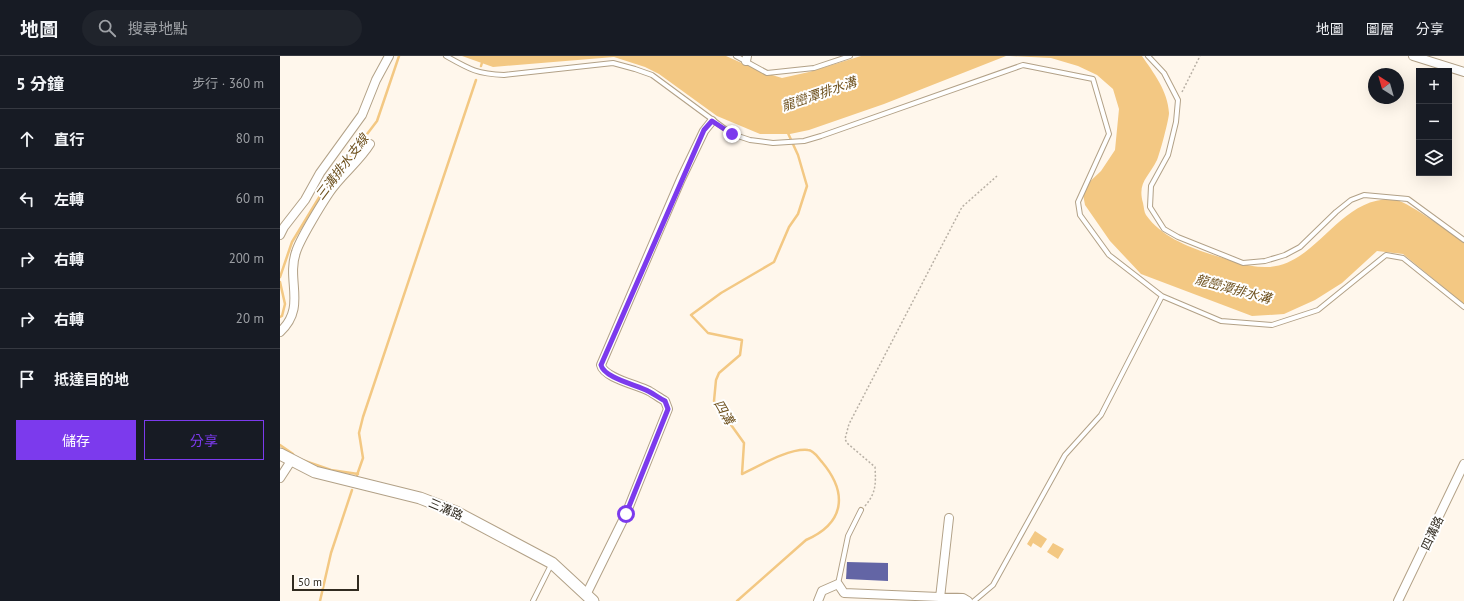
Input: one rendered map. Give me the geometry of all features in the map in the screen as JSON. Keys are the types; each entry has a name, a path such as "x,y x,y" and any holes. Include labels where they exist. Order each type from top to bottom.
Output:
{"street":[{"path":"280,235 305,200 320,173 362,115 376,80 389,56"},
{"path":"1413,56 1464,72"},
{"path":"590,598 626,514 668,409 665,401 648,391 608,374 601,365 688,165 704,130 712,121"},
{"path":"280,332 288,324 294,310 296,298 293,273 296,251 329,193 370,144"},
{"name":"三溝路","path":"280,454 315,472 420,498 456,512 552,563 590,598"},
{"path":"280,478 291,461"},
{"name":"四溝路","path":"1398,601 1464,464"},
{"path":"940,598 949,518"},
{"path":"818,601 822,592 838,584 844,593 963,598 968,601"}],"lane":[{"path":"446,56 473,72 488,75 504,75 614,63 652,75 712,121 732,134 750,140 773,143 804,141 1023,65 1093,79 1108,134 1078,202 1080,214 1109,255 1162,296 1221,321 1272,326 1318,310 1386,255 1403,258 1464,306"},
{"path":"736,56 746,59 755,66 767,72 814,68 850,56"},
{"path":"1148,56 1164,73 1178,100 1176,122 1168,155 1151,186 1150,207 1164,229 1178,237 1243,263 1265,261 1285,255 1300,247 1336,212 1351,200 1364,195 1408,199 1464,240"},
{"path":"974,601 993,584 1065,455 1101,415 1162,296"},
{"path":"838,584 848,536 861,510"},
{"path":"533,601 552,563"}],"path":[{"path":"1178,100 1200,56"},
{"path":"861,510 873,497 876,482 875,467 847,443 845,439 849,424 962,207 997,176"}],"water":[{"name":"龍巒潭排水溝","path":"462,56 726,56 762,72 782,78 809,72 861,56 1006,56 884,104 809,130 790,134 760,134 717,116 659,74 645,67 614,57 493,67"},
{"name":"龍巒潭排水溝","path":"1010,56 1142,56 1163,90 1169,113 1157,160 1143,185 1142,196 1144,211 1159,229 1183,244 1238,263 1268,267 1285,263 1300,255 1357,209 1373,202 1392,199 1417,211 1464,243 1464,304 1403,254 1377,251 1342,283 1315,300 1284,314 1252,316 1141,274 1110,241 1085,205 1082,189 1101,171 1115,150 1119,109 1113,89 1097,75 1078,66 1051,58"},
{"path":"1035,531 1047,539 1041,548 1033,543 1031,547 1027,544"},
{"path":"1053,543 1064,549 1058,559 1047,552"}],"building":[{"path":"847,562 888,563 888,581 846,579"}],"waterway":[{"name":"三溝排水支線","path":"280,277 292,242 320,196 377,121 399,56"},
{"path":"481,66 484,56"},
{"path":"357,475 363,458 359,433 363,417 476,80"},
{"name":"四溝","path":"737,601 806,540 819,533 829,525 835,516 838,506 839,496 836,485 822,462 816,454 810,450 800,450 783,455 765,462 742,474 744,443 714,401 716,380 719,373 740,355 742,340 708,333 691,315 721,293 774,262 789,227 798,214 807,186 798,155 787,131"},
{"name":"三溝排水支線","path":"280,282 285,304 282,316 280,317"},
{"path":"280,445 293,454"},
{"path":"302,460 331,470 358,474"},
{"path":"320,601 331,553 352,490"}],"route":[{"path":"626,514 668,409 665,401 648,391 608,374 601,365 681,179 704,130 712,121 732,134"}]}
